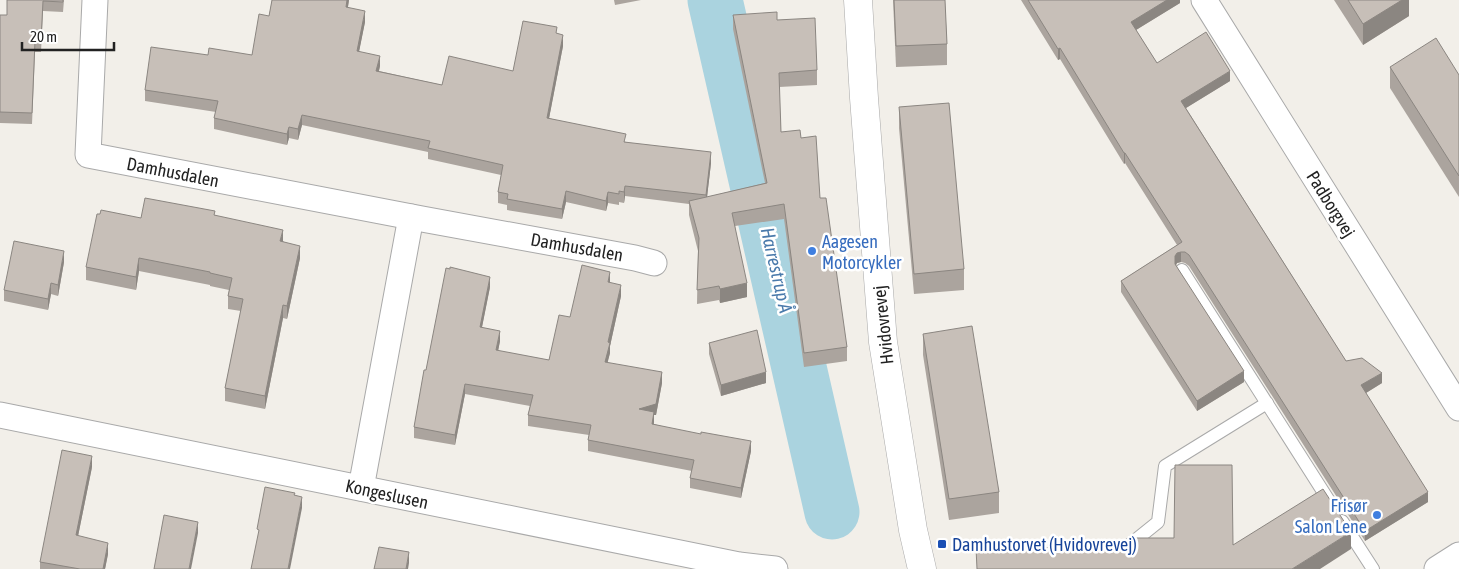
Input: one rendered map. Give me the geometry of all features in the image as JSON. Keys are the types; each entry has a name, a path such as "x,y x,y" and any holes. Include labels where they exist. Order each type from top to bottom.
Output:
{"street":[{"name":"Damhusdalen","path":"95,0 88,155 654,263"},
{"name":"Hvidovrevej","path":"858,0 884,342 912,530 922,569"},
{"name":"Padborgvej","path":"1204,0 1459,408"},
{"path":"361,488 411,217"},
{"name":"Kongeslusen","path":"0,415 739,565 775,569"},
{"name":"Hvidovrevej","path":"907,569 912,530"},
{"path":"1437,569 1459,555"}],"lane":[{"path":"1182,270 1373,569"},
{"path":"1103,552 1122,551 1158,522 1165,466 1267,403"}],"building":[{"path":"7,0 63,0 63,2 43,1 41,41 35,41 32,113 0,112 0,15 7,15"},
{"path":"272,0 347,0 346,7 365,11 357,51 380,56 376,71 442,85 449,56 513,71 523,21 557,27 556,33 563,35 547,118 626,134 624,142 711,152 706,195 625,186 624,192 619,191 619,194 608,192 606,201 566,191 562,209 507,199 508,194 498,192 503,165 428,148 430,141 302,115 298,129 289,127 287,134 214,118 218,101 145,90 151,47 208,55 209,48 252,55 259,14 269,16"},
{"path":"894,0 945,0 947,44 896,46"},
{"path":"1028,0 1167,0 1131,22 1157,63 1206,32 1230,71 1181,101 1346,361 1362,358 1382,373 1361,385 1428,492 1365,531 1189,255 1181,252 1175,256 1175,264 1244,371 1197,401 1121,281 1182,242"},
{"path":"1348,0 1402,0 1363,24"},
{"path":"777,12 777,20 815,18 817,70 779,73 781,132 800,130 801,138 816,136 820,198 826,198 847,347 804,353 784,204 732,213 747,283 720,289 719,286 697,290 699,238 689,201 767,183 733,15"},
{"path":"1436,38 1459,75 1459,176 1390,67"},
{"path":"949,103 964,269 914,274 899,107"},
{"path":"145,198 215,211 214,215 283,230 280,241 300,246 287,306 283,305 265,396 225,388 243,299 228,296 232,278 139,258 136,277 86,267 97,214 100,214 101,210 141,218"},
{"path":"14,241 64,251 58,285 51,283 48,299 4,290"},
{"path":"582,265 610,272 608,282 621,285 605,362 662,372 656,404 639,409 654,412 652,424 701,434 701,432 751,441 741,488 690,478 694,460 588,440 591,425 528,415 533,395 465,384 455,435 414,427 446,268 450,269 450,267 490,277 480,327 500,331 496,350 549,360 559,315 570,317"},
{"path":"972,326 999,492 949,499 923,334"},
{"path":"757,330 766,372 721,385 709,343"},
{"path":"62,450 92,456 76,535 108,543 103,569 80,569 40,562"},
{"path":"1175,465 1232,465 1233,545 1323,489 1351,532 1292,569 977,569 976,548 1129,547 1129,538 1174,538"},
{"path":"265,487 295,493 294,495 302,497 288,569 251,569"},
{"path":"164,515 198,522 189,569 154,569"},
{"path":"379,547 409,552 406,569 374,569"}],"waterway":[{"name":"Harrestrup Å","path":"715,0 832,512"}],"place":[{"name":"Aagesen Motorcykler","path":"812,251"},
{"name":"Frisør Salon Lene","path":"1377,515"},
{"name":"Damhustorvet (Hvidovrevej)","path":"942,544"}]}
